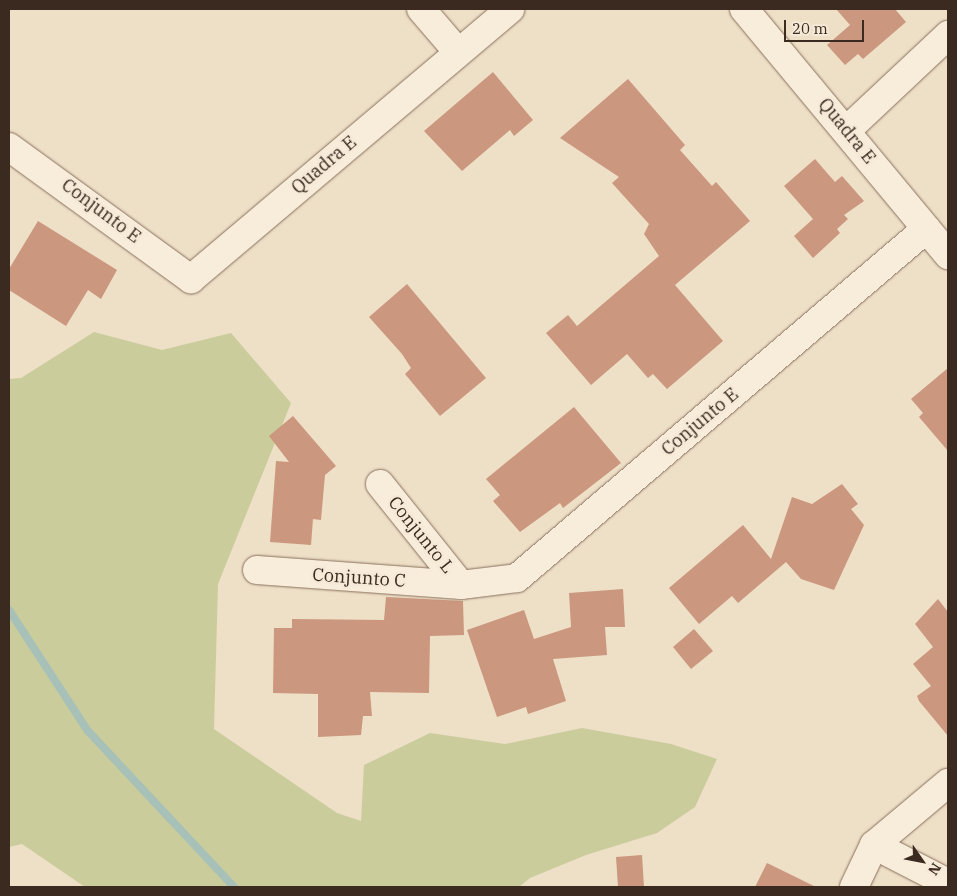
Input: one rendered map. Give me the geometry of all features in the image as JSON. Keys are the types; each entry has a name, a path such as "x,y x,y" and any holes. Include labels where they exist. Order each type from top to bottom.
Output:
{"street":[{"path":"421,9 458,52"},
{"name":"Quadra E","path":"190,279 510,9"},
{"name":"Quadra E","path":"744,9 847,130 948,255"},
{"path":"847,130 948,36"},
{"name":"Conjunto E","path":"9,147 190,279"},
{"name":"Conjunto E","path":"461,585 516,578 926,229"},
{"name":"Conjunto L","path":"380,484 461,585"},
{"name":"Conjunto C","path":"256,570 461,585"},
{"path":"854,887 874,845 948,782"},
{"path":"874,845 948,883"}],"green space":[{"path":"94,332 162,350 231,333 291,403 218,584 214,729 337,813 361,821 364,765 430,733 505,744 582,728 671,744 717,759 695,807 657,833 586,855 530,878 519,887 85,887 22,844 9,847 9,379 21,378"}],"building":[{"path":"836,9 895,9 906,22 863,59 858,54 845,65 827,45 850,25"},
{"path":"493,72 533,120 514,136 510,130 462,171 424,131"},
{"path":"628,79 685,145 680,150 712,186 716,182 750,221 675,285 723,341 667,389 653,374 648,378 627,354 591,385 546,333 568,315 577,326 659,256 644,234 649,224 612,183 619,177 560,138"},
{"path":"815,159 835,182 842,176 864,201 844,215 848,219 837,229 840,233 813,258 794,236 813,219 784,186"},
{"path":"38,221 117,270 101,299 88,290 66,326 9,290 9,269"},
{"path":"407,284 486,378 440,416 405,374 411,368 402,354 369,317"},
{"path":"948,368 948,451 919,417 923,413 911,399"},
{"path":"574,407 621,463 563,508 560,503 520,532 493,501 500,495 486,479"},
{"path":"293,416 336,466 325,475 321,520 313,519 311,545 270,542 276,461 289,462 269,436"},
{"path":"842,484 858,504 851,509 864,525 834,590 801,579 786,562 738,603 732,596 699,624 669,588 743,525 771,559 792,497 812,504"},
{"path":"623,589 625,627 605,627 607,655 553,659 566,701 528,714 526,707 497,717 467,630 524,610 534,639 571,627 569,593"},
{"path":"386,597 463,601 464,635 430,636 429,693 370,692 372,716 363,716 361,735 318,737 318,694 273,693 274,628 292,628 292,619 384,620"},
{"path":"938,599 948,612 948,736 919,701 917,696 931,686 913,664 933,647 915,624"},
{"path":"694,629 713,651 691,669 673,647"},
{"path":"642,855 644,887 618,887 616,857"},
{"path":"767,863 816,887 755,887"}],"waterway":[{"path":"9,610 88,731 234,887"}]}
